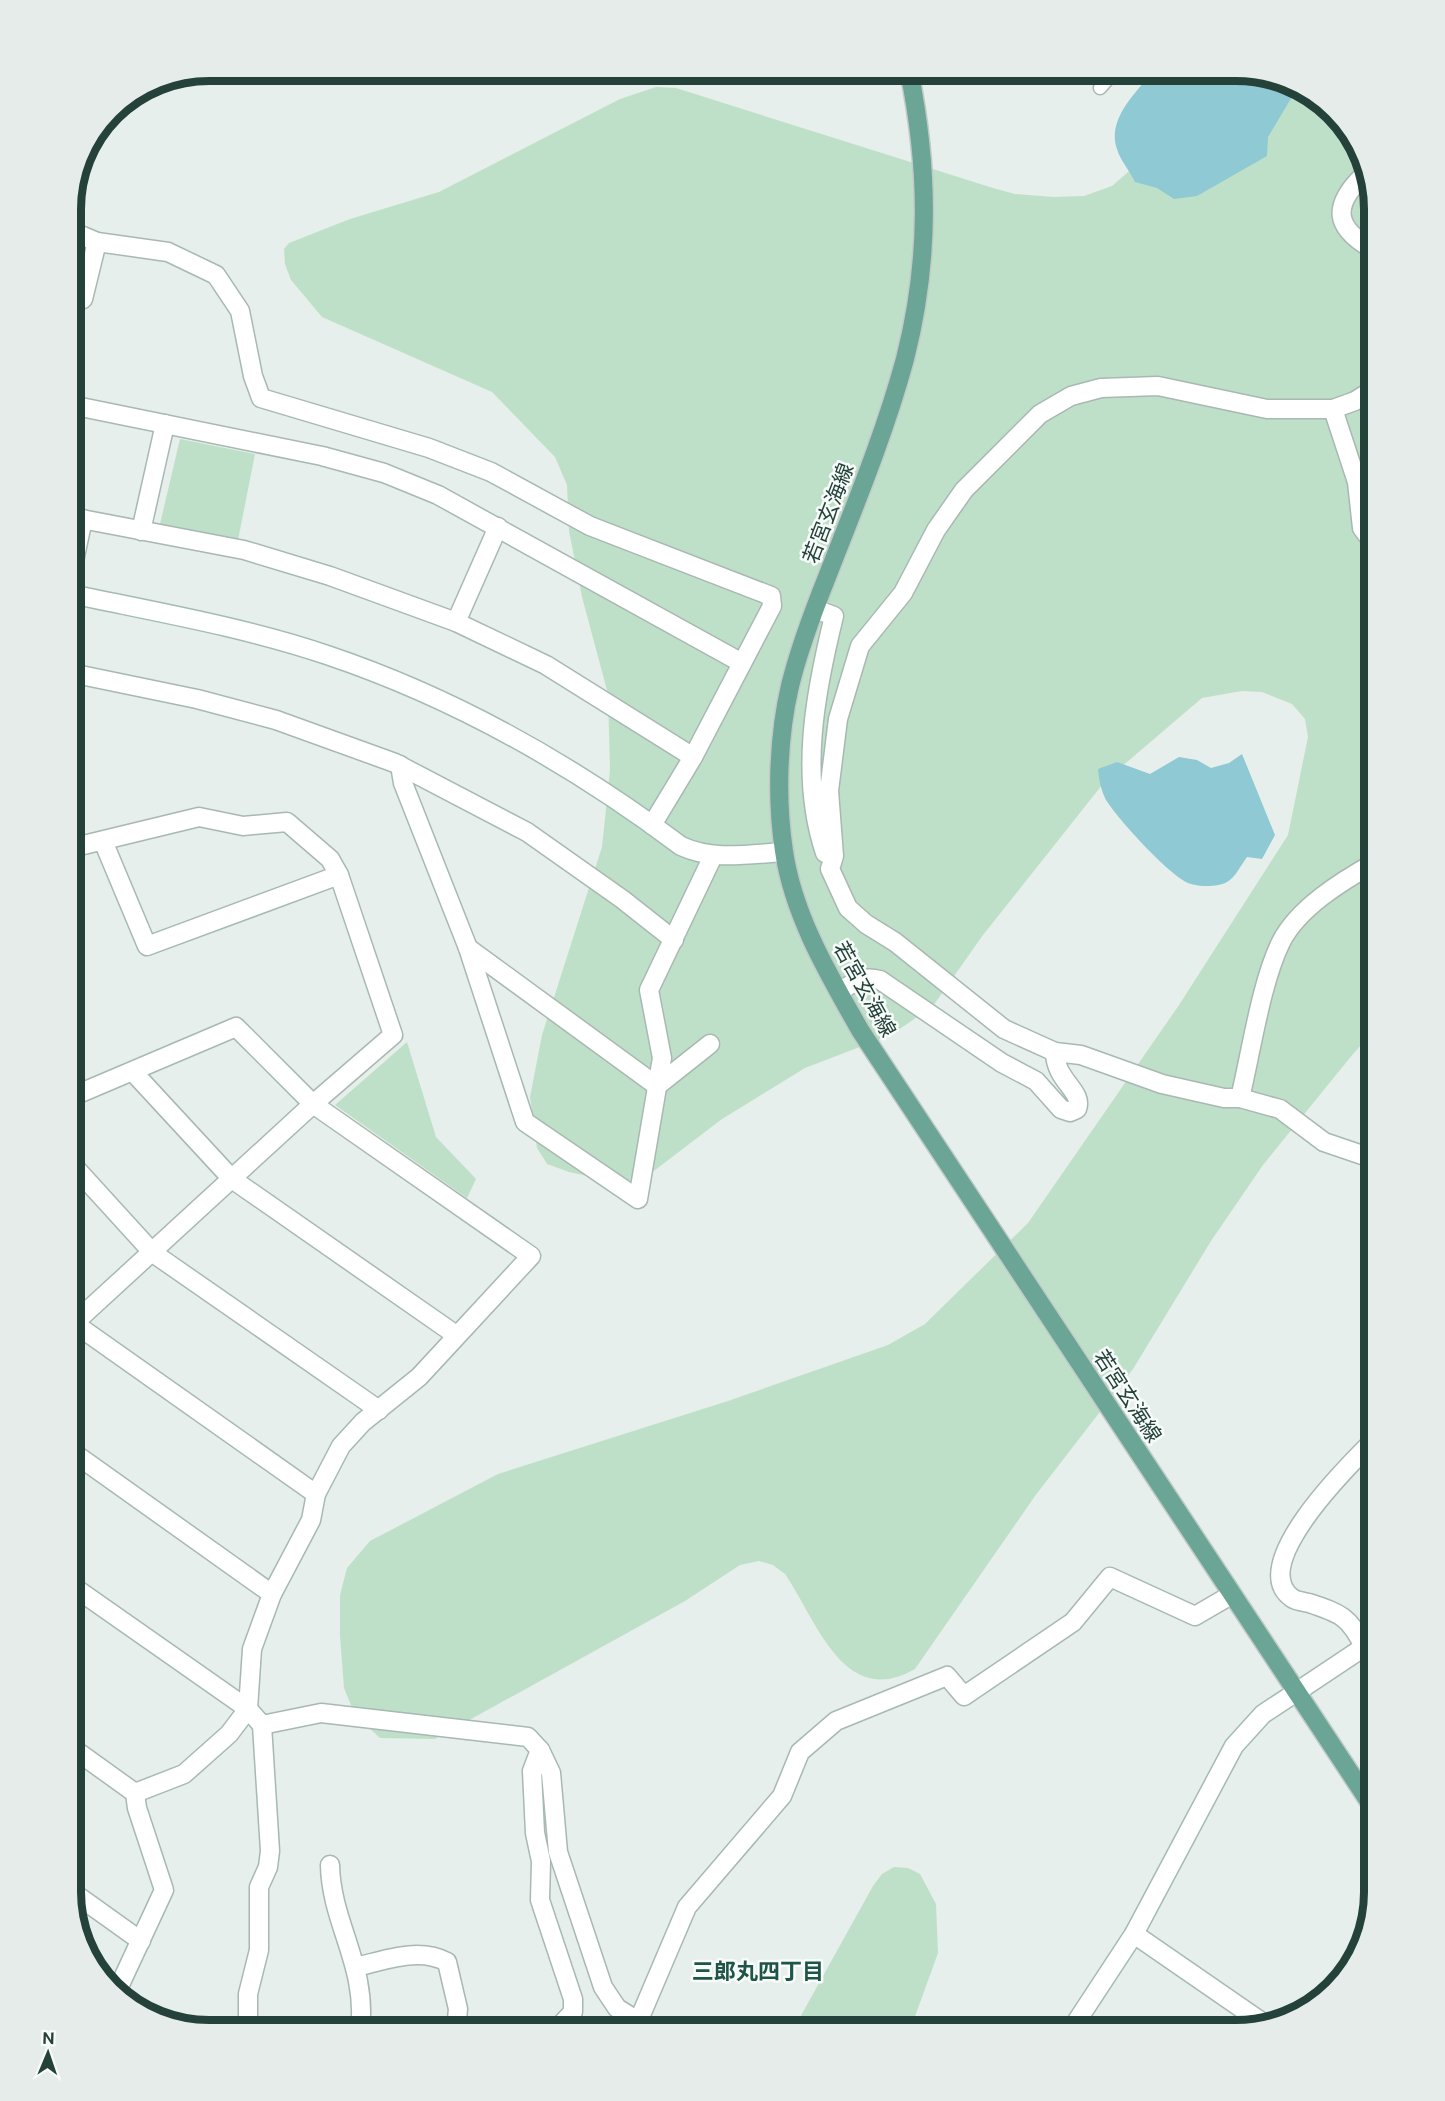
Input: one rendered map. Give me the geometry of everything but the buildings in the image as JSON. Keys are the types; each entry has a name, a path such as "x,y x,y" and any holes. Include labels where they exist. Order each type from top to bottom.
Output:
{"main road":[{"name":"若宮玄海線","path":"911,81 920,123 925,167 922,268 905,359 871,464 798,656 784,717 780,767 784,852 800,910 839,992 873,1050 1364,1793"}],"street":[{"path":"1361,179 1347,194 1342,206 1341,219 1351,234 1364,242"},
{"path":"81,235 97,242 168,252 216,275 240,311 253,376 261,398 429,448 491,472 590,526 771,596 772,606 693,758 652,825"},
{"path":"81,298 83,299 97,242"},
{"path":"830,869 834,856 829,791 833,748 838,719 861,646 903,592 936,530 964,490 1040,414 1071,396 1101,388 1132,386 1186,391 1267,409 1333,409 1364,395"},
{"path":"81,407 322,456 384,473 438,495 742,663"},
{"path":"1333,409 1357,482 1364,531"},
{"path":"141,531 165,424"},
{"path":"81,519 244,550 330,576 456,622 546,665 693,758"},
{"path":"456,622 498,527"},
{"path":"81,596 225,627 360,666 500,729 572,770 681,846 697,854 713,856 784,852"},
{"path":"815,609 834,616 821,665 812,728 814,801 819,833 830,869 848,908 866,924 895,942 1004,1029 1055,1052 1081,1055 1188,1092 1224,1098 1240,1098 1280,1109 1324,1142 1364,1156"},
{"path":"81,675 197,699 276,720 400,765 527,832 674,939"},
{"path":"400,765 404,783 468,948 525,1122 638,1199 662,1058 649,990 713,856"},
{"path":"81,846 199,817 243,826 287,822 330,859 339,875 393,1035 313,1104 81,1316"},
{"path":"102,841 147,946 339,875"},
{"path":"1240,1098 1273,963 1281,941 1317,901 1340,882 1364,869"},
{"path":"468,948 657,1086"},
{"path":"839,992 858,980 868,977 880,980 1002,1063 1036,1081 1061,1109 1070,1112 1077,1109 1079,1102 1060,1076 1055,1064 1055,1052"},
{"path":"81,1093 134,1073 236,1027 313,1104 531,1257 419,1377 363,1422 341,1446 316,1494 311,1520 272,1594 252,1649 248,1709 229,1734 184,1774 135,1793"},
{"path":"657,1086 711,1044"},
{"path":"134,1073 232,1179 456,1335"},
{"path":"81,1174 153,1252 379,1410"},
{"path":"81,1330 316,1494"},
{"path":"1364,1450 1311,1508 1280,1564 1282,1583 1291,1598 1332,1610 1353,1625 1364,1639"},
{"path":"81,1459 272,1594"},
{"path":"647,2020 687,1907 782,1796 800,1752 836,1721 947,1676 964,1696 1073,1622 1110,1577 1195,1616 1231,1595"},
{"path":"81,1593 248,1709 262,1725 270,1851 268,1868 259,1887 259,1950 248,1994 248,2020"},
{"path":"1078,2020 1134,1934 1234,1746 1263,1714 1364,1648"},
{"path":"262,1725 321,1713 528,1737 540,1750 551,1773 558,1852 603,1987 617,2008 636,2020"},
{"path":"540,1750 532,1771 536,1833 541,1862 540,1900 573,1999 573,2012 565,2020"},
{"path":"81,1755 135,1793"},
{"path":"121,1984 164,1890 136,1808 135,1793"},
{"path":"330,1865 330,1885 356,1967 363,2005 361,2020"},
{"path":"81,1899 141,1941"},
{"path":"1134,1934 1252,2019"},
{"path":"356,1967 392,1958 432,1954 447,1962 458,2009 457,2020"}],"lane":[{"path":"1100,88 1106,81"}],"green space":[{"path":"1233,81 1269,85 1300,98 1314,108 1337,131 1347,145 1360,176 1364,209 1364,1042 1263,1165 1211,1241 1133,1369 1035,1496 915,1669 890,1679 869,1678 851,1669 821,1636 785,1574 773,1565 759,1561 740,1565 685,1601 435,1739 380,1738 355,1715 344,1688 340,1636 340,1595 347,1568 370,1541 498,1474 728,1401 888,1345 925,1324 1028,1223 1179,1005 1288,835 1308,737 1305,719 1292,704 1262,692 1242,691 1202,698 1106,780 983,935 933,1006 891,1035 805,1068 722,1119 642,1180 613,1181 569,1172 547,1164 537,1148 530,1097 542,1035 602,847 610,770 608,694 582,597 569,531 567,485 555,457 492,392 322,317 291,280 285,264 284,249 289,243 350,219 439,192 620,99 656,87 676,88 1015,194 1054,197 1084,196 1112,186"},
{"path":"180,439 255,454 238,540 160,524"},
{"path":"407,1042 436,1137 476,1179 467,1198 335,1105"},
{"path":"894,1867 908,1868 920,1874 936,1904 938,1953 914,2020 799,2020 873,1886 882,1874"}],"water":[{"path":"1145,81 1244,81 1269,85 1293,95 1268,137 1267,156 1197,196 1174,199 1157,188 1135,182 1118,153 1115,138 1116,127 1132,96"},
{"path":"1242,754 1275,835 1262,859 1247,857 1233,878 1219,885 1191,884 1171,871 1112,809 1104,796 1098,769 1117,762 1150,774 1179,757 1197,760 1211,768 1229,763"}],"district":[{"name":"三郎丸四丁目","path":"758,1971"}]}
